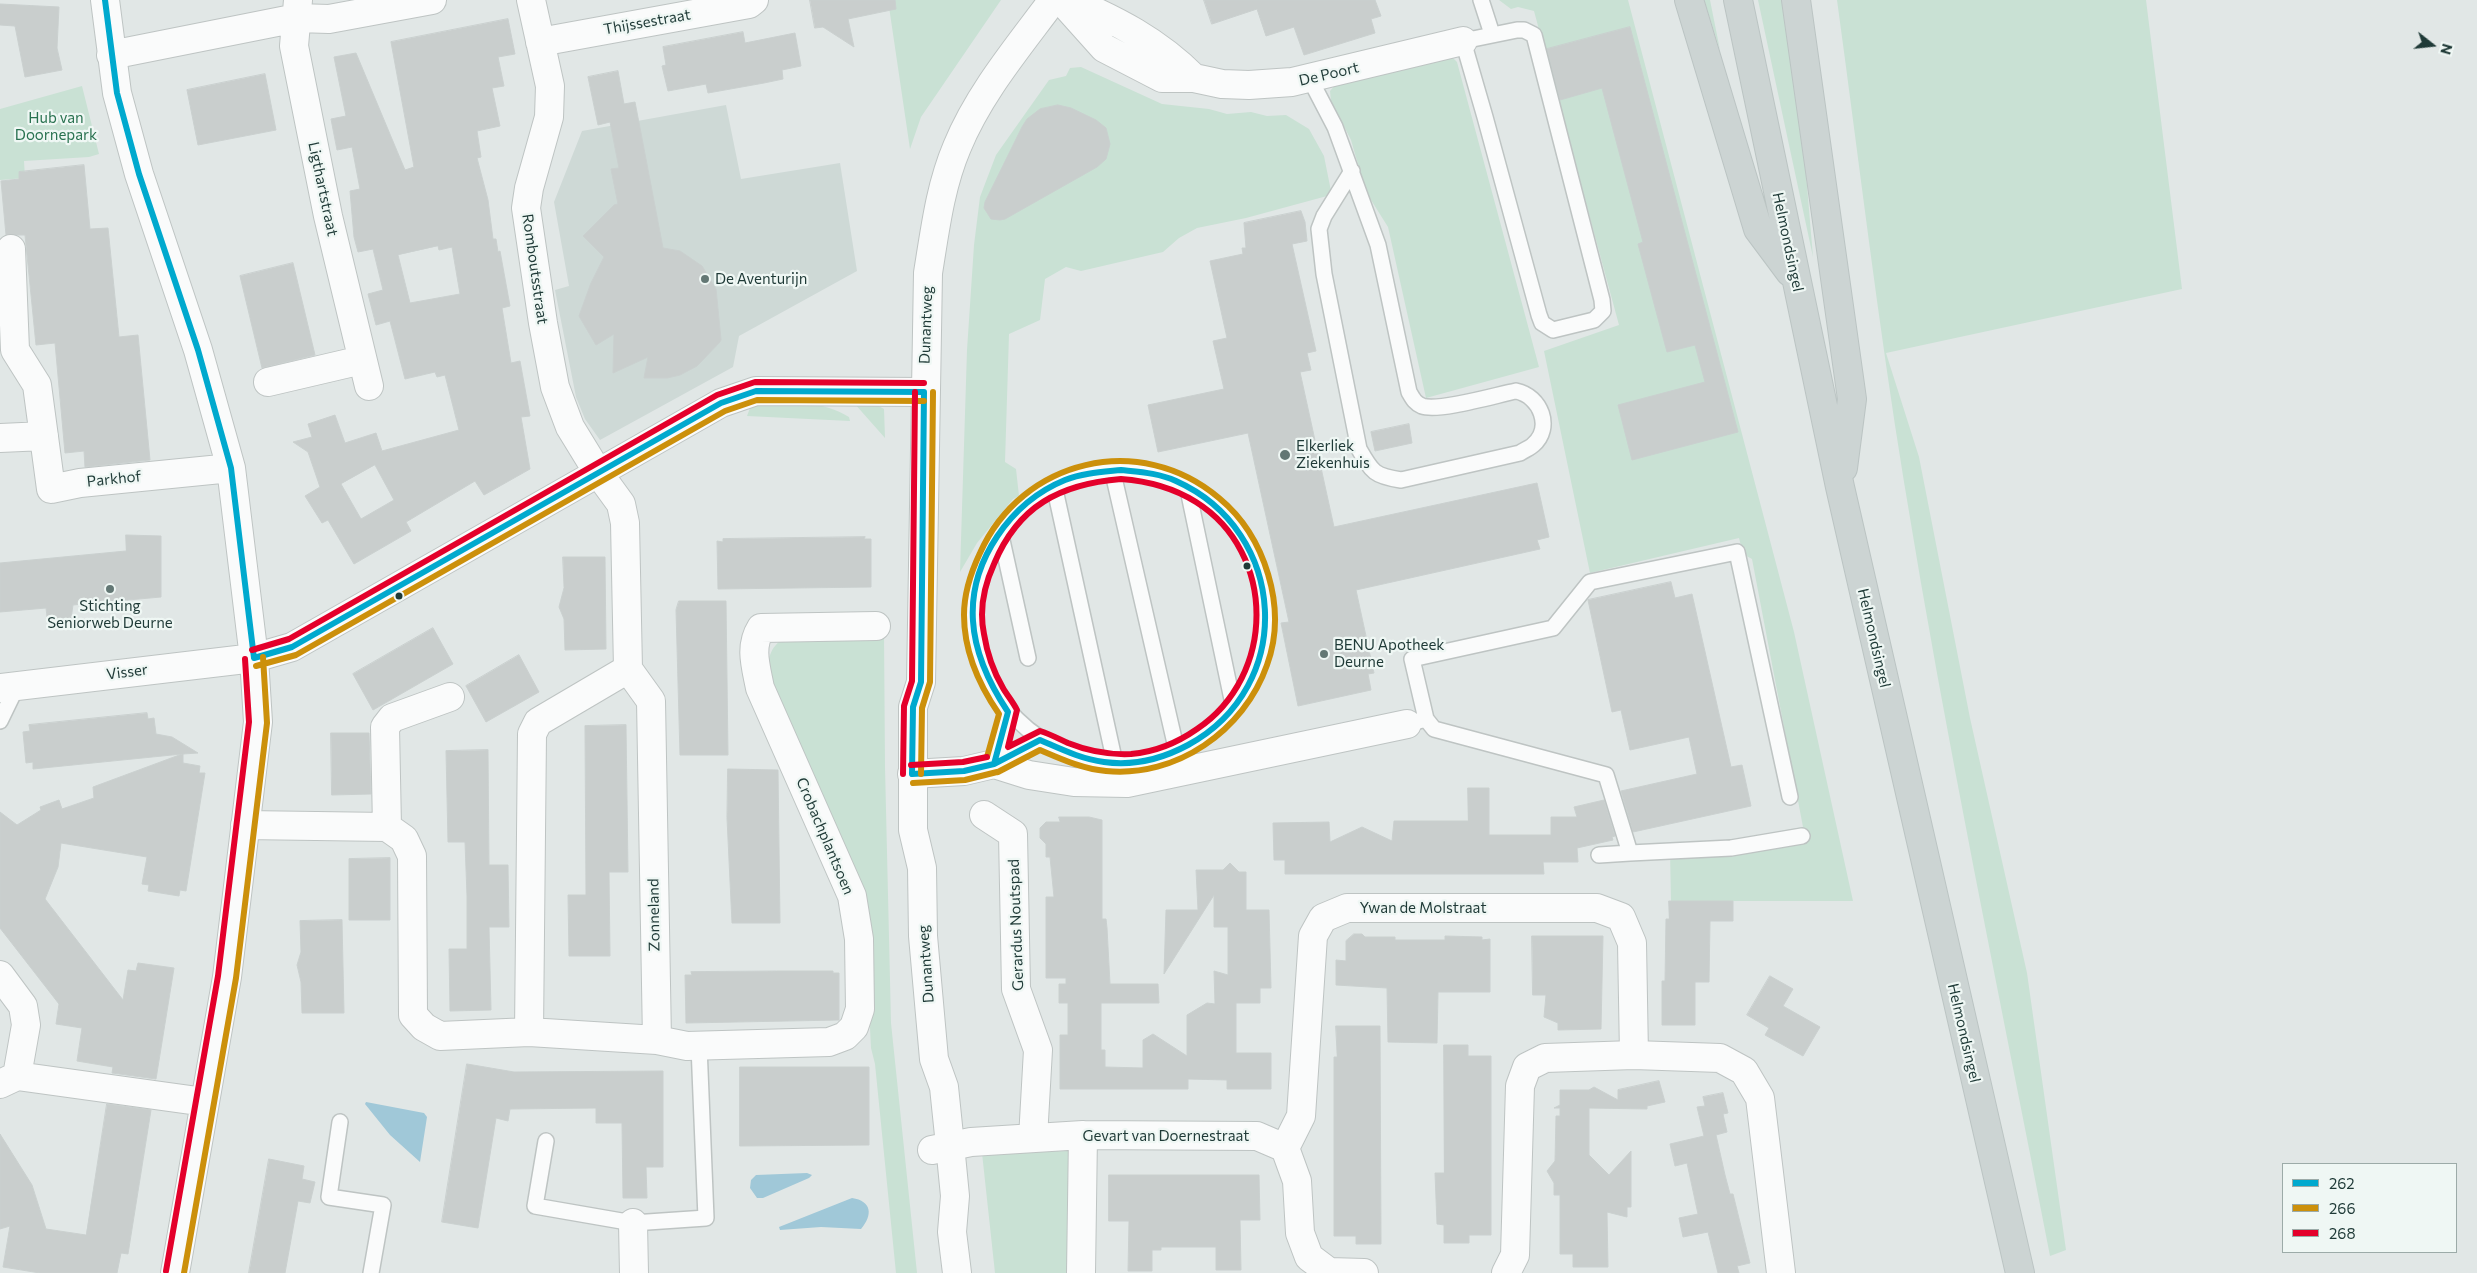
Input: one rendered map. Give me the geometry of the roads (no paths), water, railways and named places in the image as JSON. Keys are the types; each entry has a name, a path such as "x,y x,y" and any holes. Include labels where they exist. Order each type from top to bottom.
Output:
{"main road":[{"path":"1689,0 1758,229 1796,280"},
{"name":"Helmondsingel","path":"1738,0 1840,487 2020,1273"},
{"path":"1796,0 1852,399 1840,487"}],"street":[{"path":"105,0 117,94 139,174 198,350 231,468 254,658 258,722 227,977 175,1273"},
{"path":"111,55 298,9 328,19 432,0"},
{"name":"Romboutsstraat","path":"531,0 550,86 550,117 529,188 526,208 555,387 570,427 597,471"},
{"name":"Thijssestraat","path":"540,42 749,4 754,0"},
{"name":"Dunantweg","path":"957,1273 952,1232 938,1199 941,1147 926,1090 934,1060 923,936 922,868 930,829 913,707 920,682 924,392 928,273 938,206 957,146 976,109 1053,0"},
{"name":"De Poort","path":"1061,0 1104,48 1162,78 1194,78 1222,84 1249,85 1292,82 1462,41"},
{"path":"1069,0 1109,17 1171,55 1194,78"},
{"name":"Ligthartstraat","path":"268,382 366,373 328,216 294,46 298,9"},
{"name":"Parkhof","path":"11,249 15,350 37,385 51,488 80,483 231,468"},
{"name":"Visser","path":"8,687 254,658 292,647 597,471 721,403 756,392 924,392"},
{"path":"0,438 44,436"},
{"path":"529,1032 532,734 538,722 628,669 626,523 621,504 597,471"},
{"name":"Crobachplantsoen","path":"657,1040 687,1046 829,1042 845,1036 854,1027 860,1009 859,939 852,896 760,688 754,661 754,639 761,628 876,626"},
{"name":"Zonneland","path":"628,669 651,701 657,1040"},
{"path":"387,827 385,727 392,718 450,697"},
{"path":"921,774 964,771 994,764 1029,775 1074,782 1127,783 1417,722"},
{"name":"Gerardus Noutspad","path":"984,815 1013,834 1016,989 1038,1050 1033,1138"},
{"path":"245,825 387,827 404,838 412,856 413,1015 424,1027 440,1036 529,1032 657,1040"},
{"name":"Ywan de Molstraat","path":"1284,1148 1301,1116 1313,936 1322,918 1347,908 1597,908 1621,917 1632,943 1634,1056"},
{"path":"0,975 23,1006 26,1025 8,1080 205,1102"},
{"path":"1506,1273 1515,1255 1520,1086 1527,1067 1545,1058 1634,1056 1720,1058 1744,1071 1760,1098 1781,1273"},
{"path":"1081,1273 1083,1135"},
{"name":"Gevart van Doernestraat","path":"941,1147 1083,1135 1257,1136 1284,1148"},
{"path":"1284,1148 1297,1181 1304,1265 1329,1272 1364,1273"},
{"path":"633,1223 634,1273"}],"lane":[{"path":"1481,0 1492,34"},
{"path":"1524,30 1534,35 1602,300 1603,311 1594,320 1552,330 1542,323 1462,41 1492,34 1524,30"},
{"path":"1310,78 1335,127 1352,171 1378,245 1409,392 1414,402 1424,407 1440,407 1516,391 1525,393 1534,399 1542,414 1542,431 1534,444 1520,453 1401,480 1387,478 1371,471 1359,449 1324,274 1319,229 1324,216 1352,171"},
{"path":"1112,469 1177,752"},
{"path":"1112,469 1150,472 1187,485 1218,506 1243,535 1259,569 1267,608 1260,662 1234,709 1208,734 1177,752 1147,761 1115,763 1076,757 1040,740 1008,712 993,691 982,668 973,621 979,573 1000,531 1024,504 1054,484 1082,474 1112,469"},
{"path":"1054,484 1115,763"},
{"path":"1187,485 1234,709"},
{"path":"1000,531 1028,658"},
{"path":"1630,853 1606,775 1434,729 1417,722 1412,658 1553,628 1590,582 1737,552 1790,797"},
{"path":"0,721 8,687"},
{"path":"994,764 1008,712"},
{"path":"994,764 1040,740"},
{"path":"1599,855 1731,848 1802,836"},
{"path":"546,1141 535,1206 633,1223 706,1218 698,1046"},
{"path":"340,1122 329,1197 383,1205 371,1273"}],"water":[{"path":"366,1102 424,1113 427,1117 420,1162 390,1135 365,1104"},
{"path":"807,1173 812,1175 763,1198 757,1198 750,1188 751,1180 756,1175"},
{"path":"852,1198 864,1202 869,1209 865,1224 861,1229 821,1227 780,1230 779,1227"}],"place":[{"name":"De Aventurijn","path":"705,279"},
{"name":"Elkerliek Ziekenhuis","path":"1285,455"},
{"name":"Stichting Seniorweb Deurne","path":"110,589"},
{"name":"BENU Apotheek Deurne","path":"1324,654"}],"park label":[{"name":"Hub van Doornepark","path":"56,126"}]}
